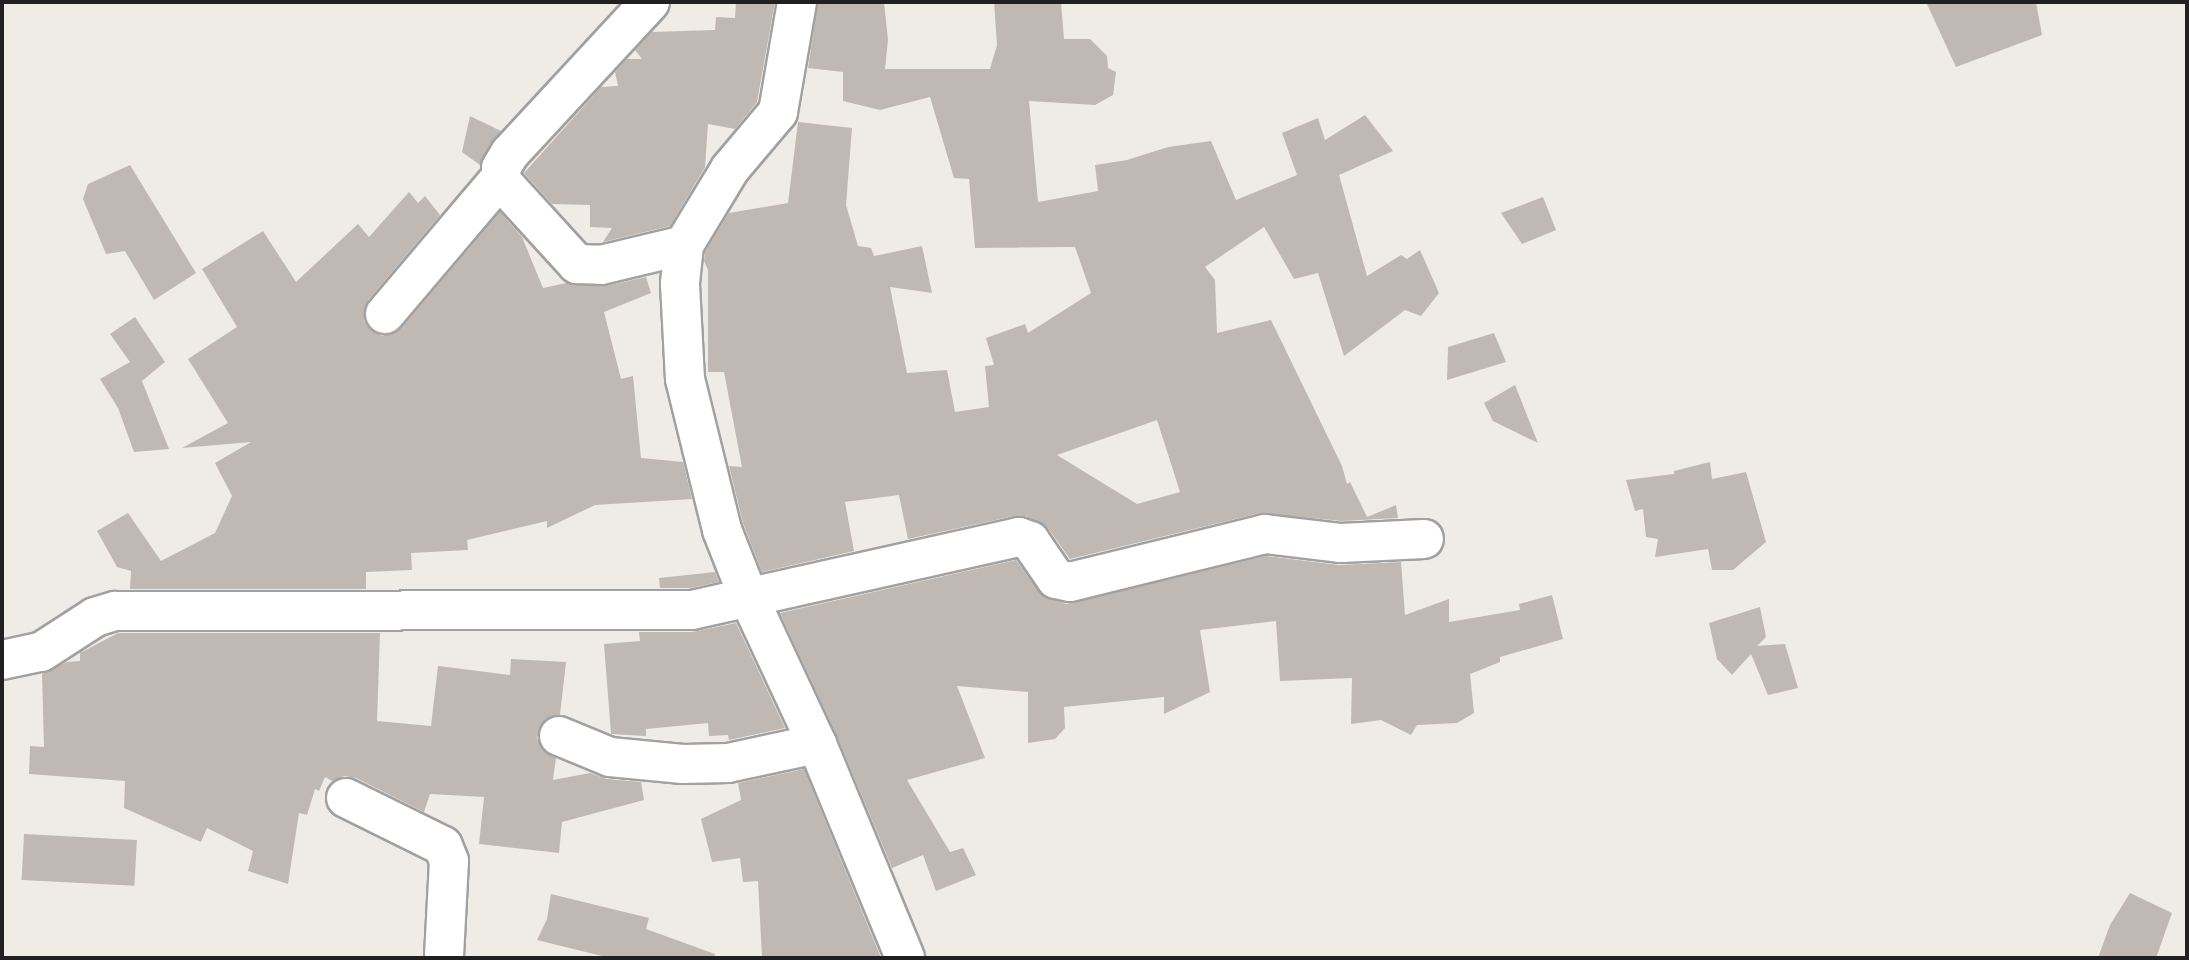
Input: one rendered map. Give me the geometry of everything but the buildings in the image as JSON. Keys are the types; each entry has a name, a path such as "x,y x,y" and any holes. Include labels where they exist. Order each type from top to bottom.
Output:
{"street":[{"path":"650,2 510,153 501,168 501,177 509,191 577,264 601,265 684,245"},
{"path":"797,2 778,112 730,169 684,245 680,297 685,379 722,530 748,596 817,744 905,958"},
{"path":"385,314 501,177"},
{"path":"2,660 41,652 95,617 115,611 682,611 1019,537 1030,541 1056,579 1063,582 1265,534 1341,543 1424,539"},
{"path":"559,736 610,757 683,764 728,763 817,744"},
{"path":"346,798 443,846 449,861 444,958"}]}
